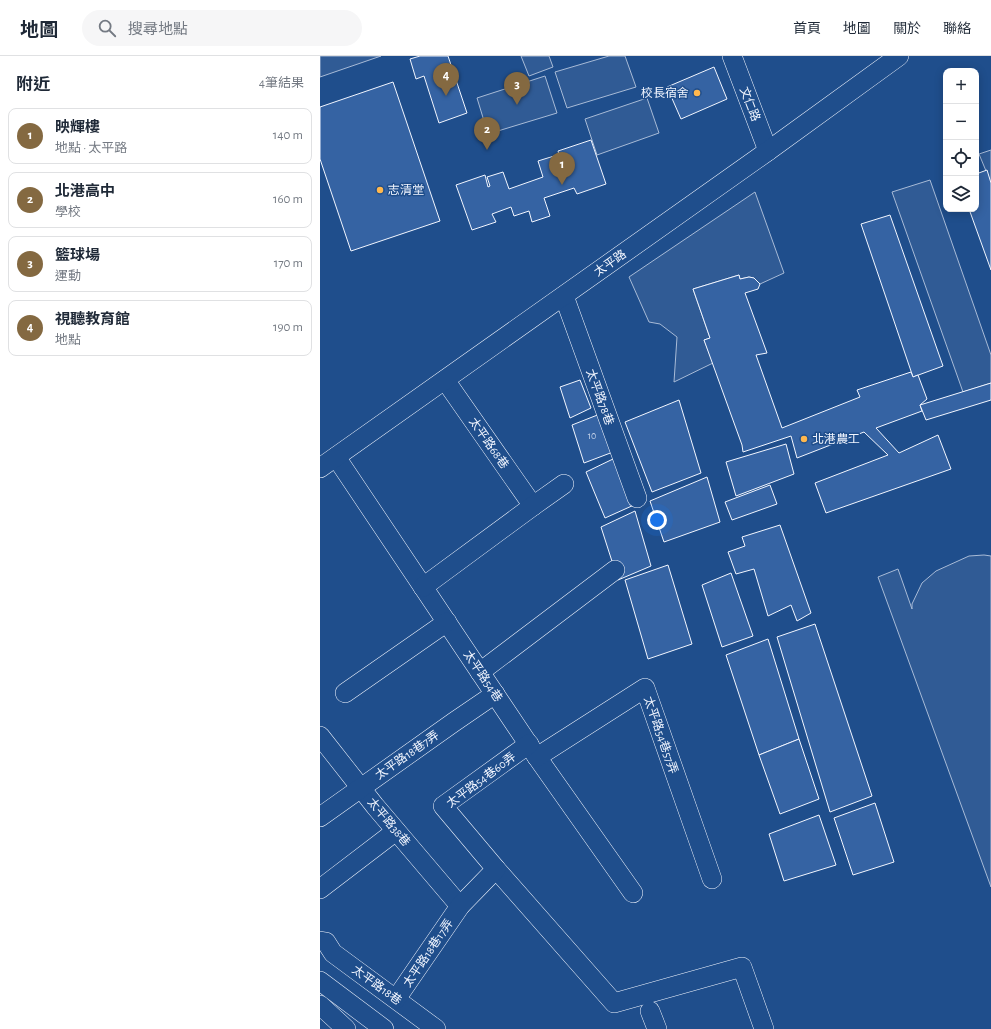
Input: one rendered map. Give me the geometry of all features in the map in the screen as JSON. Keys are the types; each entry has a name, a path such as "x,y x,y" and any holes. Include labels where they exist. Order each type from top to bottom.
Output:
{"street":[{"name":"文仁路","path":"732,56 768,151"},
{"name":"太平路","path":"325,464 564,296 900,56"},
{"name":"太平路78巷","path":"564,296 637,498"},
{"name":"太平路68巷","path":"445,380 533,506"},
{"name":"太平路54巷","path":"325,464 423,587 533,750 633,893"},
{"path":"423,587 564,484"},
{"path":"480,672 615,570"},
{"path":"345,693 447,622"},
{"name":"太平路54巷57弄","path":"533,750 645,688 712,879"},
{"name":"太平路18巷7弄","path":"320,817 360,787 495,694"},
{"name":"太平路38巷","path":"320,736 396,831 460,906"},
{"name":"太平路54巷60弄","path":"496,869 443,806 533,750"},
{"path":"320,889 396,831"},
{"path":"460,906 496,869 614,1003 742,967 764,1029"},
{"name":"太平路18巷17弄","path":"396,999 460,906"},
{"name":"太平路18巷","path":"320,941 326,942 333,953 436,1029"},
{"path":"320,980 384,1029"},
{"path":"320,1005 346,1029"},
{"path":"650,1011 657,1029"}],"shaded area":[{"path":"320,56 381,56 320,77"},
{"path":"521,56 549,56 553,67 529,76"},
{"path":"609,56 625,56 636,87 567,108 555,72"},
{"path":"545,76 557,113 488,134 477,98"},
{"path":"647,98 659,133 597,155 585,119"},
{"path":"991,150 991,183 979,154"},
{"path":"930,180 991,355 991,383 963,392 892,192"},
{"path":"755,192 784,273 760,284 754,278 749,277 740,279 739,275 693,289 710,338 704,340 713,363 674,382 677,337 660,324 649,322 629,277"},
{"path":"969,556 991,556 991,887 878,577 898,569 912,609 912,604 922,583 936,571"}],"building":[{"path":"420,56 448,56 467,113 439,123 424,76 416,79 410,59"},
{"name":"校長宿舍","path":"714,67 727,99 681,119 667,87"},
{"name":"志清堂","path":"393,82 440,221 351,251 320,159 320,107"},
{"path":"591,140 606,184 577,194 574,188 544,198 550,216 532,222 529,211 514,216 511,207 492,214 496,222 472,230 456,185 485,175 488,187 490,186 487,177 503,172 509,189 543,177 538,161 554,156 557,164 561,162 558,151"},
{"path":"987,170 991,183 991,270 970,212 979,212 979,173"},
{"path":"890,215 943,366 913,377 861,224"},
{"path":"739,275 740,279 749,277 754,278 760,284 758,289 745,293 767,353 756,355 782,428 860,397 857,390 911,372 913,377 918,375 927,399 920,405 922,411 876,428 899,453 938,435 951,469 826,513 815,483 888,455 864,432 797,458 791,436 743,452 742,445 704,340 710,338 693,289"},
{"path":"580,380 591,408 570,418 560,387"},
{"path":"991,383 991,400 926,420 920,405"},
{"path":"679,400 701,473 652,492 625,422"},
{"path":"600,414 613,452 584,463 572,425"},
{"path":"786,444 794,474 736,496 726,462"},
{"path":"613,459 634,505 605,518 586,472"},
{"path":"707,477 720,522 664,542 650,501"},
{"path":"770,485 777,504 732,520 725,502"},
{"path":"635,511 651,566 618,580 601,527"},
{"path":"780,525 811,613 797,621 791,605 768,616 754,569 736,574 728,552 745,546 742,537"},
{"path":"668,565 692,644 648,659 625,580"},
{"path":"731,573 753,636 722,647 702,585"},
{"path":"815,624 872,796 830,812 777,637"},
{"path":"768,639 799,739 759,755 726,655"},
{"path":"799,739 819,799 780,814 759,755"},
{"path":"875,803 894,862 853,875 834,818"},
{"path":"819,815 836,865 784,881 769,834"}],"place":[{"name":"校長宿舍","path":"697,93"},
{"name":"視聽教育館","path":"446,96"},
{"name":"籃球場","path":"517,105"},
{"name":"北港高中","path":"487,150"},
{"name":"映輝樓","path":"562,185"},
{"name":"志清堂","path":"380,190"},
{"name":"北港農工","path":"804,439"}]}
